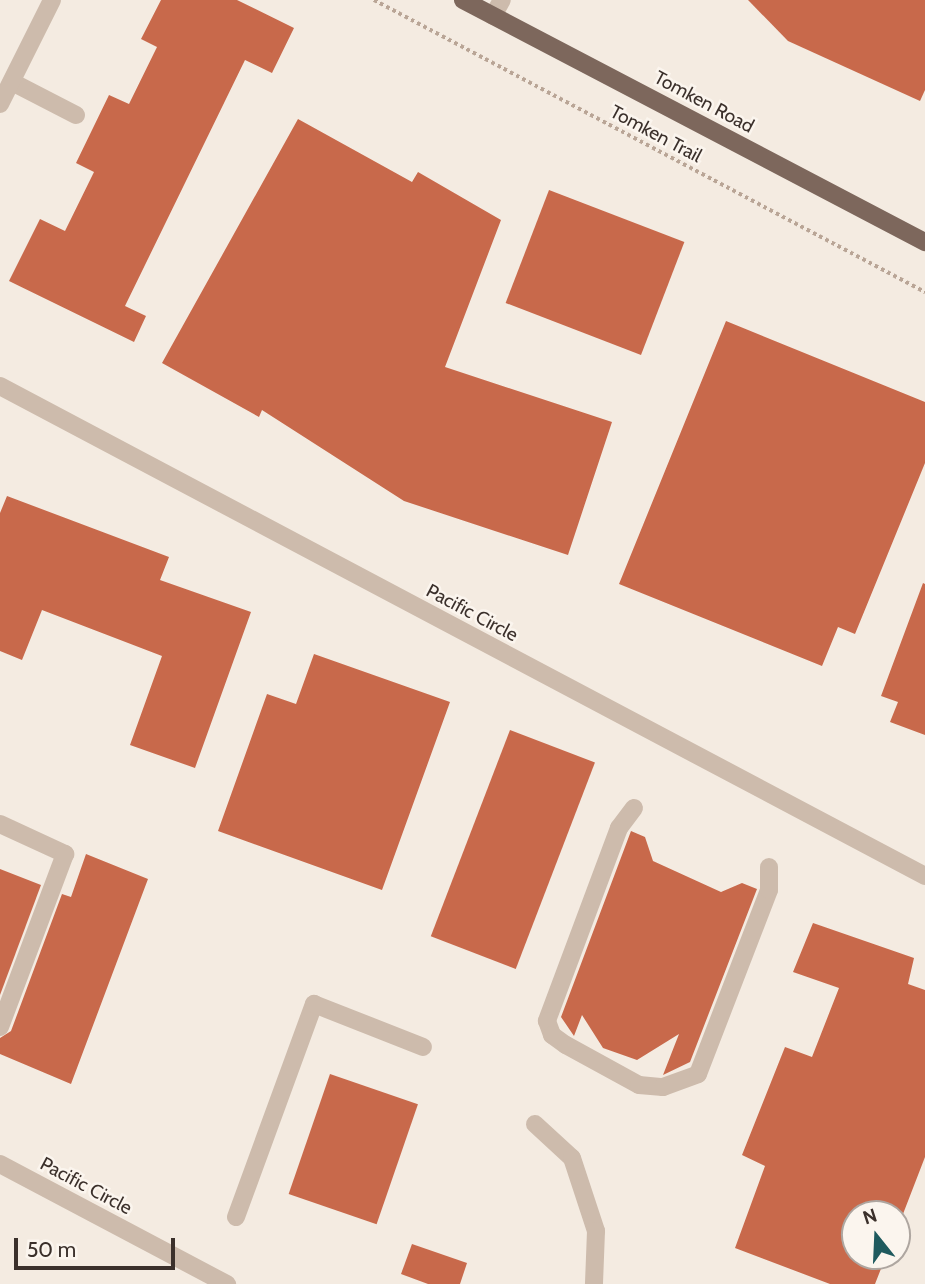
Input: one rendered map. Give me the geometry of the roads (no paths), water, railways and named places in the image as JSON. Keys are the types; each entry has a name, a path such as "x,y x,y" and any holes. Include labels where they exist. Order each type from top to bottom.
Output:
{"main road":[{"name":"Tomken Road","path":"463,0 497,8 925,242"}],"street":[{"path":"0,104 52,0"},
{"path":"12,82 76,115"},
{"name":"Pacific Circle","path":"0,386 925,876"},
{"path":"635,808 618,828 547,1021 552,1035 566,1045 639,1085 663,1087 698,1074 769,890 769,867"},
{"path":"0,824 65,853 0,1027"},
{"path":"236,1217 314,1004 423,1047"},
{"path":"535,1124 572,1158 596,1231 594,1284"},
{"name":"Pacific Circle","path":"0,1164 227,1284"}]}
